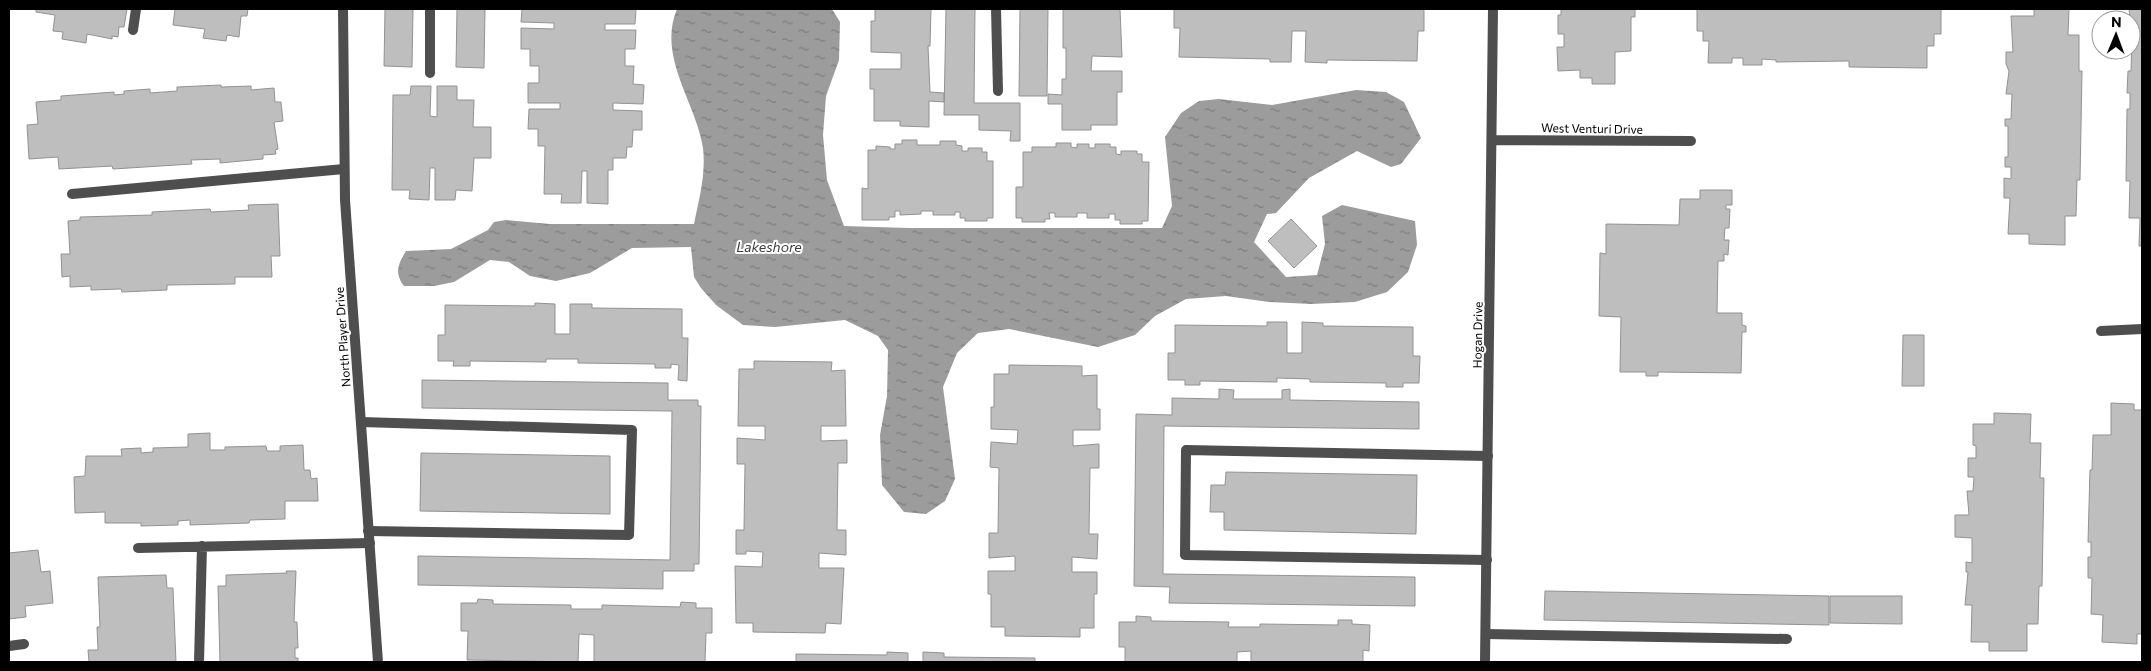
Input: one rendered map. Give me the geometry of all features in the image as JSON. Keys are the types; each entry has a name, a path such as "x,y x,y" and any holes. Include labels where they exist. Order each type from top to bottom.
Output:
{"street":[{"path":"133,30 136,9"},
{"name":"North Player Drive","path":"343,9 344,169 378,662"},
{"path":"430,9 430,73"},
{"path":"996,9 998,91"},
{"name":"Hogan Drive","path":"1485,662 1493,9"},
{"name":"West Venturi Drive","path":"1492,140 1691,141"},
{"path":"72,194 344,169"},
{"path":"2101,331 2142,329"},
{"path":"360,422 632,430 629,535 368,531"},
{"path":"1487,560 1185,555 1186,450 1488,456"},
{"path":"138,548 370,543"},
{"path":"199,662 202,546"},
{"path":"1486,634 1787,639"},
{"path":"9,646 24,644"}],"water":[{"name":"Lakeshore","path":"677,9 832,9 840,22 839,60 826,96 823,135 827,180 844,226 909,228 1162,228 1172,206 1165,137 1181,113 1199,101 1219,99 1272,105 1356,90 1386,92 1404,102 1421,138 1401,164 1391,167 1357,151 1309,178 1276,213 1267,214 1254,242 1286,277 1317,275 1325,244 1322,216 1342,205 1415,221 1417,245 1408,272 1387,292 1355,302 1311,304 1269,302 1226,296 1186,299 1155,316 1135,335 1098,347 1009,329 978,333 957,353 943,387 955,479 945,501 926,514 904,512 882,485 880,435 887,396 888,350 878,336 845,320 775,327 743,325 716,305 701,288 694,277 691,247 632,248 590,273 556,281 530,276 509,262 490,260 454,282 434,286 404,286 399,277 398,268 406,251 451,249 488,230 494,222 506,220 550,224 694,224 703,177 704,158 699,131 675,62 672,27"}],"building":[{"path":"36,9 127,9 124,27 119,27 118,37 112,36 112,39 87,34 86,43 62,39 63,32 53,31 55,15 36,12"},
{"path":"175,9 248,9 247,16 241,16 239,37 227,35 226,41 203,38 205,29 173,25"},
{"path":"385,9 413,9 412,67 384,66"},
{"path":"457,9 485,9 484,68 456,67"},
{"path":"522,9 636,9 635,24 605,24 605,30 636,30 635,49 625,49 625,66 634,66 633,84 644,85 643,104 613,103 613,110 642,111 642,130 633,130 632,147 627,147 626,158 613,158 613,170 608,170 608,204 587,203 587,171 582,171 581,203 561,203 562,194 544,194 545,146 538,146 538,129 528,129 529,109 560,109 560,103 528,103 528,83 539,83 539,66 530,66 530,49 521,49 521,28 554,29 554,23 521,22"},
{"path":"875,9 931,9 930,46 928,46 930,92 944,93 944,102 929,101 929,127 900,126 900,121 874,121 874,89 870,89 870,69 901,69 901,53 871,52 871,21 875,21"},
{"path":"946,9 975,9 974,103 1020,103 1020,141 1010,141 1011,131 979,130 979,115 944,115"},
{"path":"1020,9 1048,9 1047,96 1019,96"},
{"path":"1063,9 1120,9 1122,57 1092,56 1091,71 1122,71 1122,92 1117,92 1117,125 1091,125 1091,130 1062,130 1062,104 1048,104 1048,94 1062,95 1062,79 1066,79 1066,48 1063,48"},
{"path":"1174,9 1424,9 1424,31 1418,31 1417,61 1327,60 1327,63 1305,62 1306,31 1292,31 1291,62 1270,62 1270,59 1179,57 1180,28 1174,28"},
{"path":"1561,9 1635,9 1635,17 1631,17 1631,51 1615,52 1615,84 1592,84 1592,78 1580,78 1580,70 1558,71 1557,47 1564,47 1564,34 1558,34 1558,15 1561,15"},
{"path":"1697,9 1941,9 1941,34 1934,34 1934,46 1927,46 1927,68 1849,67 1849,61 1776,62 1776,60 1762,59 1762,65 1743,65 1743,58 1732,58 1732,63 1708,63 1709,41 1703,41 1703,31 1697,31"},
{"path":"2034,9 2069,9 2068,35 2079,35 2079,71 2082,71 2080,180 2077,180 2076,216 2065,216 2065,245 2029,244 2029,234 2008,234 2010,198 2004,198 2004,178 2011,179 2011,167 2005,167 2005,157 2008,157 2008,126 2005,126 2005,119 2011,119 2012,94 2006,94 2009,71 2006,64 2006,52 2013,52 2011,16 2034,16"},
{"path":"2142,9 2142,246 2139,246 2140,218 2129,218 2130,181 2126,181 2127,109 2130,109 2130,93 2127,93 2128,71 2131,71 2131,60 2141,60 2141,10 2129,10"},
{"path":"221,85 221,87 251,86 251,90 274,88 275,102 281,102 283,121 274,122 278,149 275,150 276,154 263,155 263,159 220,163 220,159 191,160 192,164 113,169 112,166 59,169 58,157 29,159 27,125 38,124 36,102 61,100 61,96 114,92 114,95 124,94 124,91 150,89 150,93 177,91 177,87"},
{"path":"411,86 431,86 430,116 437,117 437,86 457,86 457,100 474,100 473,127 491,127 491,158 474,158 472,191 456,190 455,200 435,200 435,168 430,168 429,200 409,199 410,190 392,190 393,95 410,95"},
{"path":"902,140 917,140 917,145 940,145 940,141 956,141 956,145 962,146 962,151 968,151 968,148 982,148 982,152 987,152 987,161 993,161 993,218 987,218 987,221 965,221 965,218 960,218 960,212 955,212 955,215 933,215 933,211 921,211 921,214 900,215 900,211 895,211 895,217 889,217 889,220 862,220 862,188 868,189 868,150 876,150 876,146 895,149 895,144 902,144"},
{"path":"1056,143 1071,143 1071,147 1077,148 1077,144 1089,144 1089,148 1095,148 1095,144 1110,144 1110,147 1116,147 1116,154 1121,155 1121,151 1137,151 1137,154 1142,154 1142,162 1149,162 1148,221 1142,221 1142,224 1120,224 1120,220 1115,220 1115,214 1109,214 1109,218 1087,218 1087,213 1077,213 1077,217 1055,217 1055,213 1049,213 1050,219 1045,219 1045,222 1022,222 1022,218 1016,218 1016,187 1023,187 1023,152 1032,152 1032,147 1056,147"},
{"path":"1700,190 1732,190 1732,205 1726,205 1726,209 1730,209 1729,228 1725,228 1724,240 1729,240 1728,255 1724,254 1724,261 1718,261 1717,313 1742,313 1742,325 1746,326 1746,332 1742,332 1741,373 1658,372 1658,376 1646,376 1646,372 1620,372 1621,317 1599,316 1600,253 1606,254 1606,224 1679,225 1680,199 1700,199"},
{"path":"278,204 280,256 271,256 272,277 235,277 235,284 167,285 167,290 122,292 121,289 91,290 91,286 70,287 70,276 62,277 61,254 70,254 68,221 80,220 80,217 152,215 152,212 210,209 211,212 249,210 248,205"},
{"path":"1291,219 1317,246 1294,268 1268,241"},
{"path":"535,303 555,304 555,334 570,334 570,304 592,304 592,308 682,309 682,338 688,338 687,381 678,380 679,365 671,364 671,368 655,368 655,364 578,363 578,359 546,359 546,362 470,361 470,366 453,366 454,361 438,361 438,335 445,335 445,305 535,306"},
{"path":"1267,322 1287,322 1287,353 1302,353 1302,322 1323,323 1323,326 1413,327 1413,356 1420,356 1419,383 1403,383 1403,387 1386,387 1386,383 1310,382 1310,379 1277,378 1277,382 1200,381 1200,385 1185,385 1185,380 1168,380 1168,353 1175,353 1175,325 1267,326"},
{"path":"1903,335 1924,335 1924,386 1902,386"},
{"path":"754,361 832,362 831,371 845,370 846,426 821,426 821,441 847,440 847,463 838,463 837,530 846,530 846,555 819,553 819,568 844,568 841,624 826,623 825,633 753,632 753,623 736,623 735,566 762,567 763,552 746,551 746,554 736,554 736,530 744,530 745,464 737,464 737,438 765,440 765,426 738,426 739,369 754,369"},
{"path":"1009,365 1082,366 1082,376 1097,375 1097,409 1100,409 1100,430 1073,430 1073,446 1099,444 1099,468 1090,468 1089,534 1098,534 1097,559 1072,557 1072,572 1097,572 1097,594 1094,594 1094,628 1080,628 1080,637 1005,636 1005,627 991,627 991,594 988,594 988,571 1015,571 1015,556 989,558 989,533 998,533 999,468 990,467 991,442 1017,444 1018,430 991,429 991,407 994,407 994,374 1009,374"},
{"path":"422,380 668,383 668,400 698,400 698,406 701,406 699,564 694,564 694,571 663,571 663,589 418,585 418,556 670,560 672,411 422,408"},
{"path":"1219,389 1234,390 1233,399 1282,399 1282,390 1290,389 1290,400 1419,402 1419,429 1164,426 1163,574 1415,577 1415,606 1169,603 1170,587 1134,586 1136,414 1172,415 1172,398 1219,399"},
{"path":"2111,403 2134,404 2134,410 2142,410 2142,634 2137,634 2137,644 2102,642 2103,615 2091,614 2092,578 2088,578 2088,557 2091,557 2091,542 2088,542 2093,435 2111,435"},
{"path":"1994,413 2031,414 2030,443 2041,443 2040,478 2044,478 2042,586 2039,586 2038,624 2027,624 2027,651 1989,651 1989,642 1971,642 1972,605 1965,605 1968,572 1966,572 1966,562 1972,563 1972,538 1955,537 1955,515 1969,515 1967,491 1973,491 1974,477 1968,477 1968,458 1976,458 1976,446 1973,445 1973,424 1994,424"},
{"path":"210,433 210,450 225,450 225,447 266,446 267,451 280,451 280,446 303,445 304,470 310,470 311,479 317,478 318,501 285,501 285,519 250,520 249,523 190,525 190,520 178,521 178,525 141,526 141,523 105,523 105,512 75,513 74,477 85,476 86,456 122,456 121,449 141,448 141,453 153,452 153,448 188,447 188,434"},
{"path":"421,453 610,456 610,514 420,511"},
{"path":"1226,472 1417,475 1416,534 1224,530 1224,512 1210,512 1211,485 1225,485"},
{"path":"38,550 41,572 50,571 53,603 25,606 26,617 9,619 9,553"},
{"path":"286,571 296,571 294,622 297,622 298,648 295,648 295,658 298,658 298,662 220,662 218,586 226,586 226,575 287,573"},
{"path":"166,575 167,588 173,588 176,662 89,662 88,650 98,650 97,627 100,627 98,577"},
{"path":"1545,591 1829,596 1829,625 1544,620"},
{"path":"1830,596 1902,596 1902,624 1830,623"},
{"path":"478,599 493,600 493,604 571,605 571,609 602,609 602,605 680,607 681,602 696,603 696,608 712,608 712,633 706,633 705,662 594,662 594,635 579,634 578,662 467,660 468,631 461,631 461,603 477,603"},
{"path":"1136,616 1151,617 1151,621 1229,622 1228,627 1260,627 1260,624 1338,625 1338,620 1352,620 1352,624 1370,625 1369,651 1363,650 1363,662 1251,662 1251,651 1237,652 1237,662 1125,662 1125,647 1119,647 1119,622 1136,622"},
{"path":"887,652 908,653 908,662 796,662 796,654 887,655"},
{"path":"923,652 944,653 944,657 1035,658 1035,662 923,662"}]}
